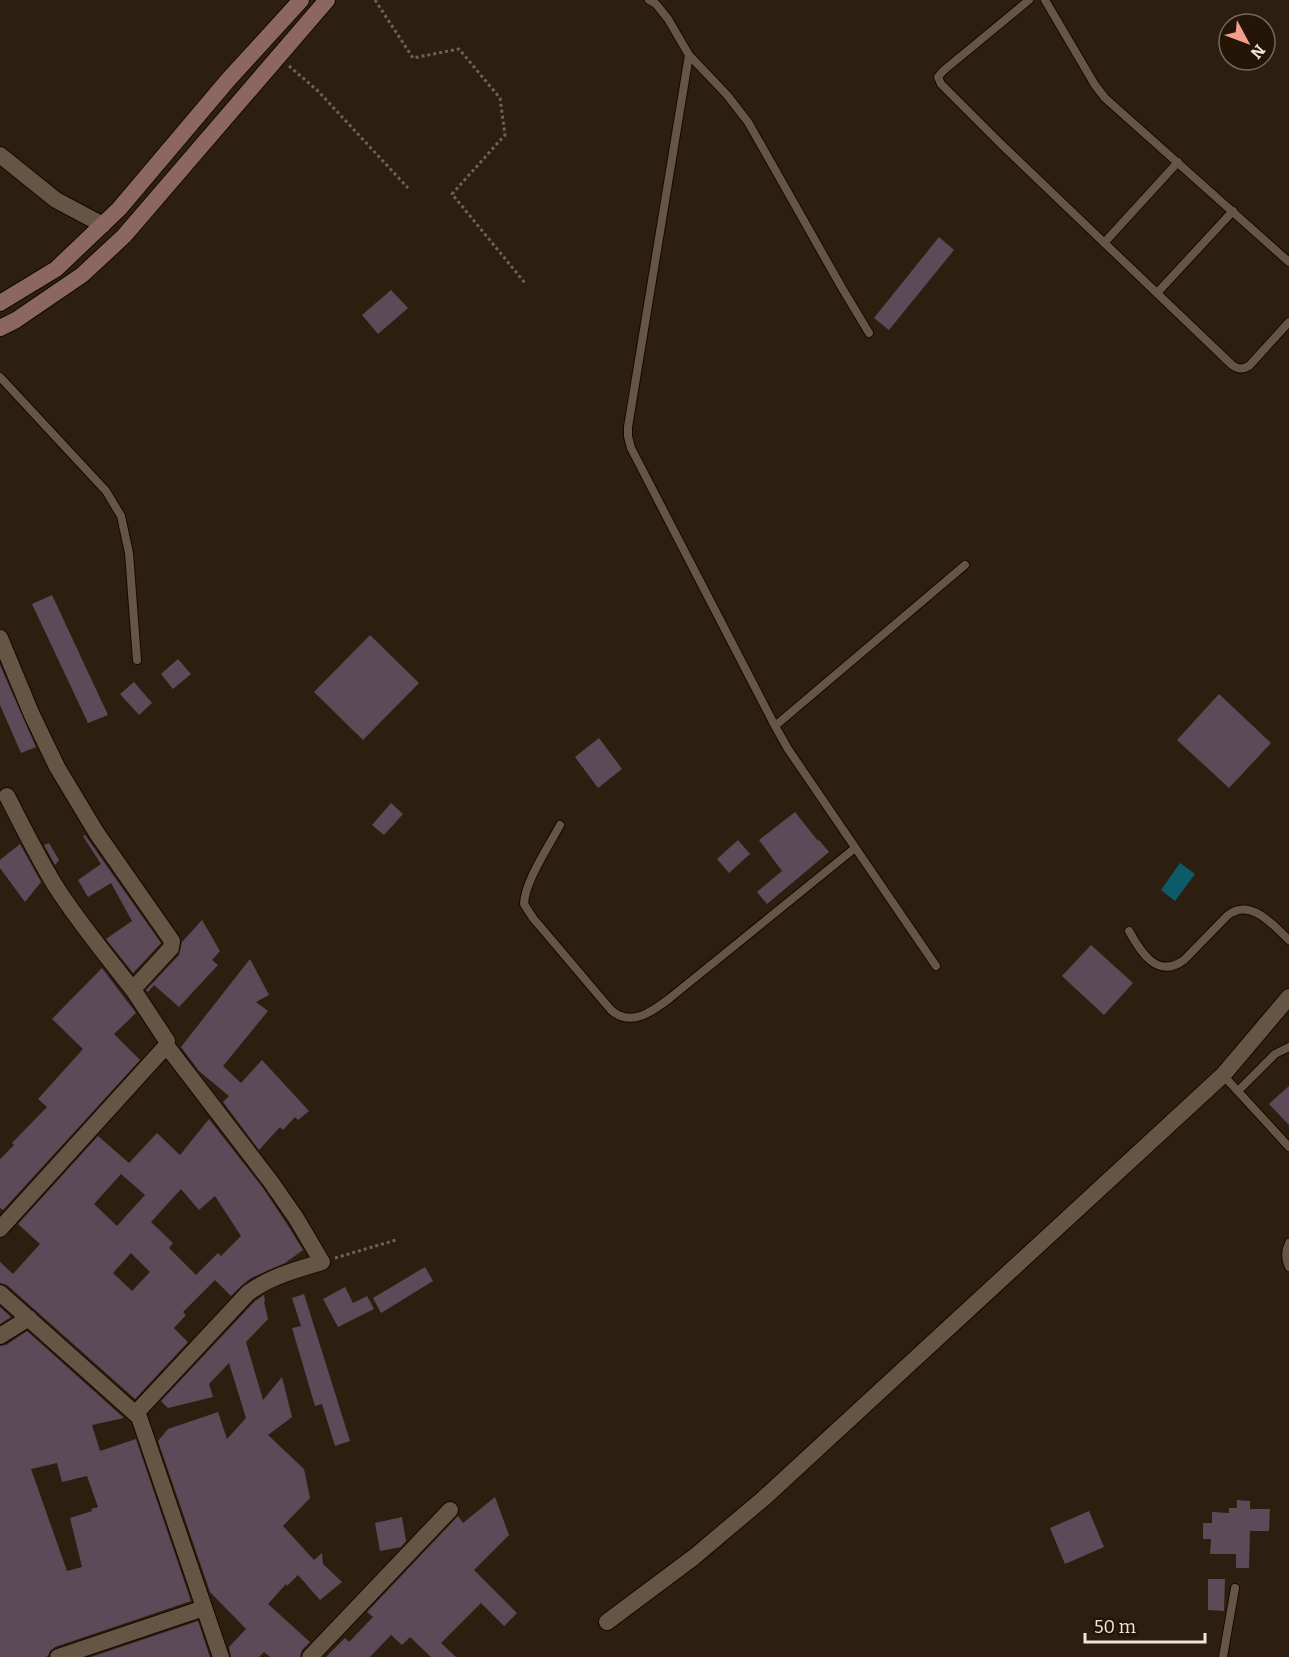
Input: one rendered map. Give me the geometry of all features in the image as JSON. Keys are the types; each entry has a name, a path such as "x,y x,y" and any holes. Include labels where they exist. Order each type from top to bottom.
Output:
{"main road":[{"path":"0,328 16,320 82,275 117,243 327,0"},
{"path":"0,303 56,269 119,209 296,2"}],"street":[{"path":"0,155 56,200 103,225"},
{"path":"0,638 32,715 57,767 96,832 172,940 171,948 135,987 134,991"},
{"path":"7,796 58,890 134,991 167,1041 166,1045 271,1182 322,1262 276,1276 249,1293 136,1413"},
{"path":"607,1622 694,1557 764,1498 1223,1075 1289,997"},
{"path":"0,1229 166,1045"},
{"path":"0,1293 140,1417 221,1657"},
{"path":"0,1336 29,1318"},
{"path":"310,1657 450,1510"},
{"path":"58,1657 204,1608"}],"lane":[{"path":"649,0 663,12 689,55 727,95 748,122 869,333"},
{"path":"1029,0 943,71 938,77 939,81 1001,144 1232,365 1238,369 1245,369 1289,322"},
{"path":"1045,0 1105,98 1289,262"},
{"path":"689,55 628,426 631,448 788,749 936,966"},
{"path":"1104,243 1178,162"},
{"path":"1158,293 1233,211"},
{"path":"0,377 106,491 121,516 129,553 136,660"},
{"path":"775,726 965,565"},
{"path":"560,825 527,890 524,904 533,918 611,1010 626,1018 644,1015 670,998 855,848"},
{"path":"1129,931 1143,954 1156,964 1168,967 1184,960 1227,916 1241,908 1263,917 1289,940"},
{"path":"1238,1091 1275,1054 1289,1047"},
{"path":"1223,1075 1289,1147"},
{"path":"1289,1243 1285,1256 1289,1267"},
{"path":"1223,1657 1235,1588"}],"path":[{"path":"375,0 413,58 459,49 500,98 505,135 452,194 525,283"},
{"path":"279,57 318,91 408,188"},
{"path":"322,1262 396,1240"}],"water":[{"path":"1180,863 1195,874 1175,901 1161,890"}],"building":[{"path":"939,237 954,250 889,330 874,318"},
{"path":"391,290 408,308 378,334 362,315"},
{"path":"52,595 108,715 88,723 32,604"},
{"path":"370,635 419,683 363,740 314,692"},
{"path":"178,659 191,674 173,689 161,674"},
{"path":"0,665 36,747 21,753 0,705"},
{"path":"134,682 152,703 139,715 120,694"},
{"path":"1219,694 1271,743 1229,788 1177,740"},
{"path":"599,738 622,769 598,788 575,757"},
{"path":"391,803 403,814 384,835 372,825"},
{"path":"795,812 829,852 767,904 757,892 782,871 759,840"},
{"path":"85,835 161,943 133,973 106,939 132,921 111,883 88,897 78,880 101,864 83,836"},
{"path":"738,840 750,854 729,873 717,859"},
{"path":"49,843 59,860 55,865 44,845"},
{"path":"20,844 41,882 25,902 0,868 0,860"},
{"path":"202,920 220,951 212,960 218,965 179,1007 154,985 148,992 146,990 179,955 182,942"},
{"path":"1091,945 1133,983 1104,1015 1062,976"},
{"path":"250,959 269,995 256,1002 268,1011 223,1066 241,1083 262,1060 309,1111 298,1120 295,1117 283,1130 280,1127 259,1150 223,1102 229,1096 199,1071 181,1047"},
{"path":"102,968 136,1013 114,1034 140,1060 3,1210 0,1208 0,1159 14,1145 12,1143 47,1107 38,1099 83,1049 52,1019"},
{"path":"1289,1086 1289,1125 1269,1104"},
{"path":"209,1119 263,1188 303,1250 285,1263 251,1278 231,1296 215,1280 183,1312 186,1315 174,1328 188,1342 135,1399 7,1285 0,1283 0,1262 13,1274 40,1244 18,1224 98,1136 129,1163 157,1133 180,1155","holes":["121,1174 145,1195 117,1226 94,1204","181,1189 199,1210 215,1196 241,1236 221,1256 218,1253 196,1275 169,1248 173,1243 151,1222","131,1253 150,1272 132,1291 113,1273"]},
{"path":"425,1267 433,1281 381,1313 373,1298"},
{"path":"345,1287 353,1303 367,1296 374,1309 338,1327 323,1299"},
{"path":"304,1294 350,1441 335,1446 322,1404 315,1406 292,1328 301,1326 292,1298"},
{"path":"264,1295 268,1319 246,1342 263,1400 282,1377 292,1417 268,1435 304,1469 310,1498 283,1526 314,1560 322,1553 323,1564 342,1582 320,1600 298,1575 287,1586 286,1584 268,1604 310,1642 302,1650 300,1657 270,1657 264,1652 259,1657 231,1657 229,1647 246,1629 210,1592 158,1441 168,1429 218,1412 227,1439 246,1418 229,1363 209,1384 213,1397 168,1408 161,1401 255,1301"},
{"path":"0,1307 11,1317 0,1324"},
{"path":"27,1331 124,1418 92,1425 100,1451 136,1439 191,1601 55,1647 45,1657 0,1657 0,1346 6,1345","holes":["57,1463 62,1482 87,1476 98,1507 70,1518 82,1567 67,1571 31,1469"]},
{"path":"495,1497 509,1535 474,1570 517,1613 504,1626 481,1603 441,1643 456,1657 431,1657 410,1637 402,1645 391,1635 370,1657 326,1657 345,1638 349,1642 373,1617 367,1612 458,1516 463,1523"},
{"path":"1237,1500 1250,1501 1250,1509 1270,1509 1269,1531 1250,1531 1249,1568 1236,1568 1236,1554 1210,1554 1211,1539 1203,1539 1203,1523 1212,1523 1212,1512 1229,1513 1229,1508 1237,1508"},
{"path":"1089,1511 1104,1547 1065,1564 1050,1528"},
{"path":"402,1517 406,1541 401,1547 380,1551 375,1523"},
{"path":"1208,1579 1225,1579 1224,1611 1208,1610"},
{"path":"198,1621 210,1657 91,1657"}]}
